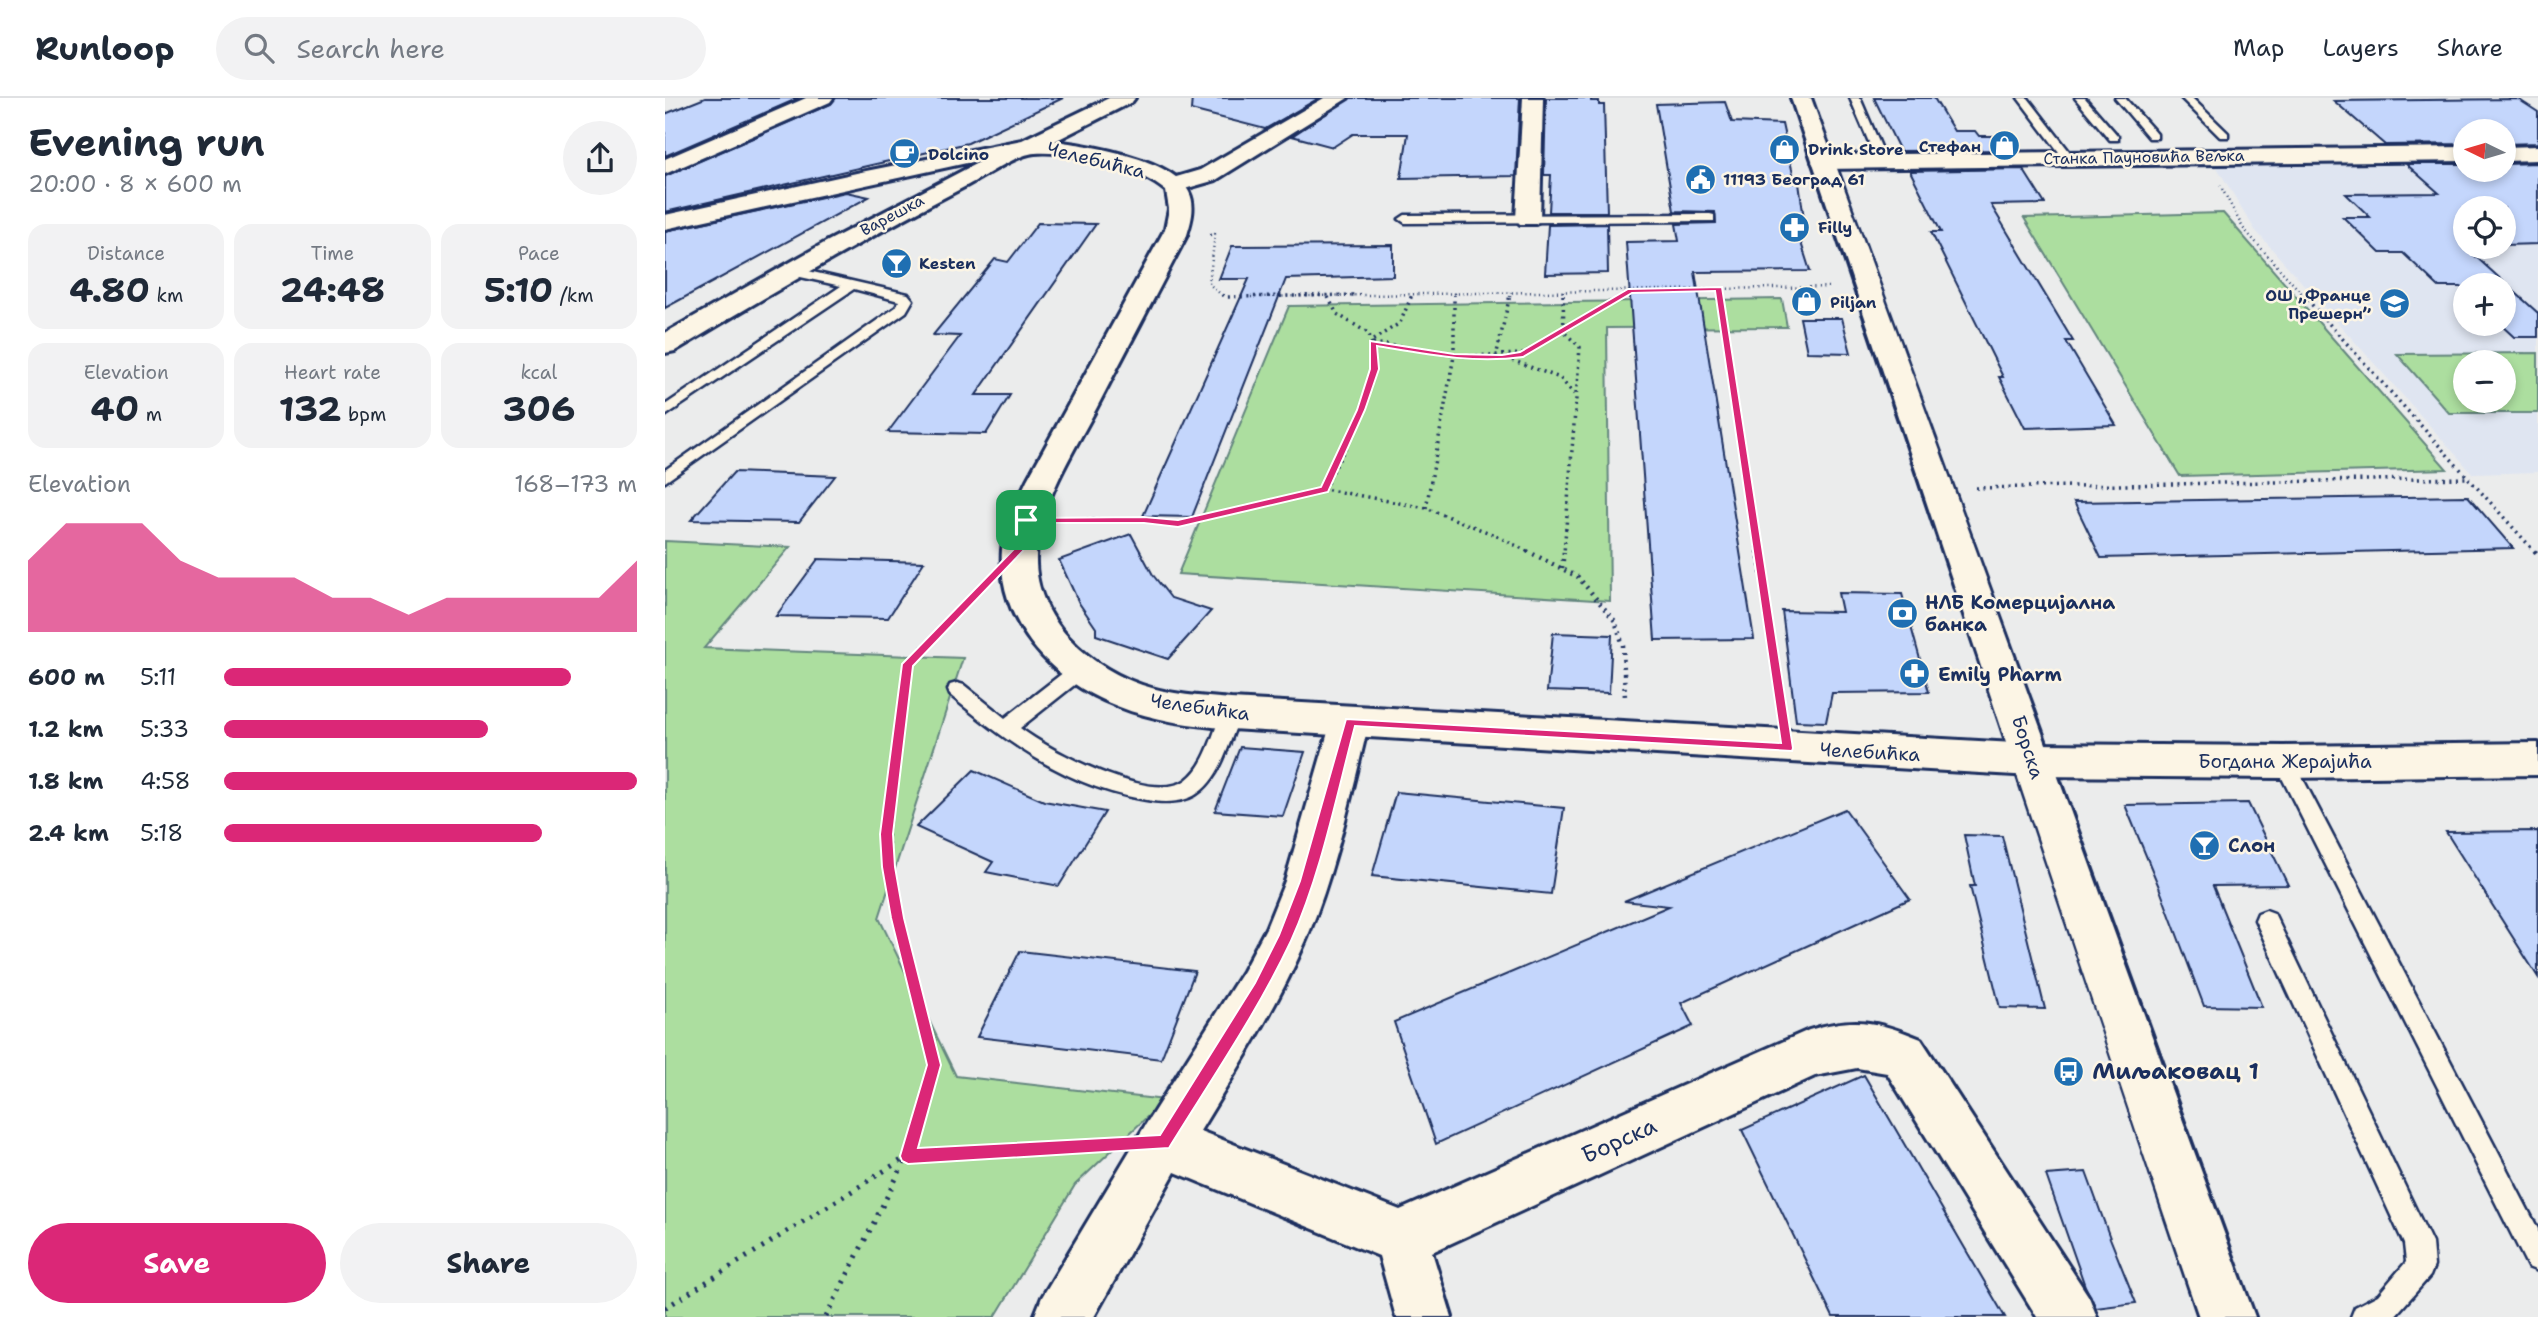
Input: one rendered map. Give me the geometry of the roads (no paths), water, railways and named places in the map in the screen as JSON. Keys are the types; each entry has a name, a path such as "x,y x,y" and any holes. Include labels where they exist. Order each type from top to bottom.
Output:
{"street":[{"path":"665,167 823,98"},
{"name":"Варешка","path":"665,345 936,191 1125,98"},
{"path":"1174,185 1208,174 1338,98"},
{"path":"1528,219 1533,98"},
{"name":"Борска","path":"1801,98 1940,489 2227,1317"},
{"name":"Челебићка","path":"1020,148 1050,146 1153,173 1174,185 1180,198 1181,216 1175,236 1043,480 1023,534 1021,587 1041,634 1080,670 1097,681 1154,704 1231,714 2032,760"},
{"path":"665,222 893,172 1020,148"},
{"path":"2517,153 2538,153"},
{"name":"Станка Пауновића Вељка","path":"1823,162 2453,154"},
{"path":"893,172 932,177 936,191"},
{"path":"1062,1317 1164,1142 1253,999 1285,937 1307,881 1350,722"},
{"name":"Богдана Жерајића","path":"2032,760 2284,762 2538,759"},
{"name":"Борска","path":"1401,1238 1809,1054 1853,1042 1879,1045 1904,1056 2069,1317"},
{"path":"1164,1142 1401,1238 1424,1317"}],"lane":[{"path":"1855,98 1882,161"},
{"path":"2023,98 2069,158"},
{"path":"2080,98 2114,138"},
{"path":"2120,98 2153,136"},
{"path":"2186,98 2224,135"},
{"path":"1405,219 1710,218"},
{"path":"665,477 901,309 907,300 904,297 791,271"},
{"path":"665,412 852,285"},
{"path":"1005,729 1080,670"},
{"path":"957,690 1005,729 1063,768 1094,781 1129,789 1181,793 1203,776 1231,714"},
{"path":"2284,762 2538,1257"},
{"path":"2266,920 2418,1243 2420,1266 2388,1305 2365,1317"}],"place":[{"name":"Стефан","path":"2004,146"},
{"name":"Drink Store","path":"1785,149"},
{"name":"Dolcino","path":"905,154"},
{"name":"11193 Београд 61","path":"1700,179"},
{"name":"Filly","path":"1795,227"},
{"name":"Kesten","path":"896,263"},
{"name":"Piljan","path":"1807,302"},
{"name":"ОШ „Франце Прешерн”","path":"2394,304"},
{"name":"НЛБ Комерцијална банка","path":"1902,613"},
{"name":"Emily Pharm","path":"1915,674"},
{"name":"Слон","path":"2205,845"},
{"name":"Миљаковац 1","path":"2069,1071"}]}
